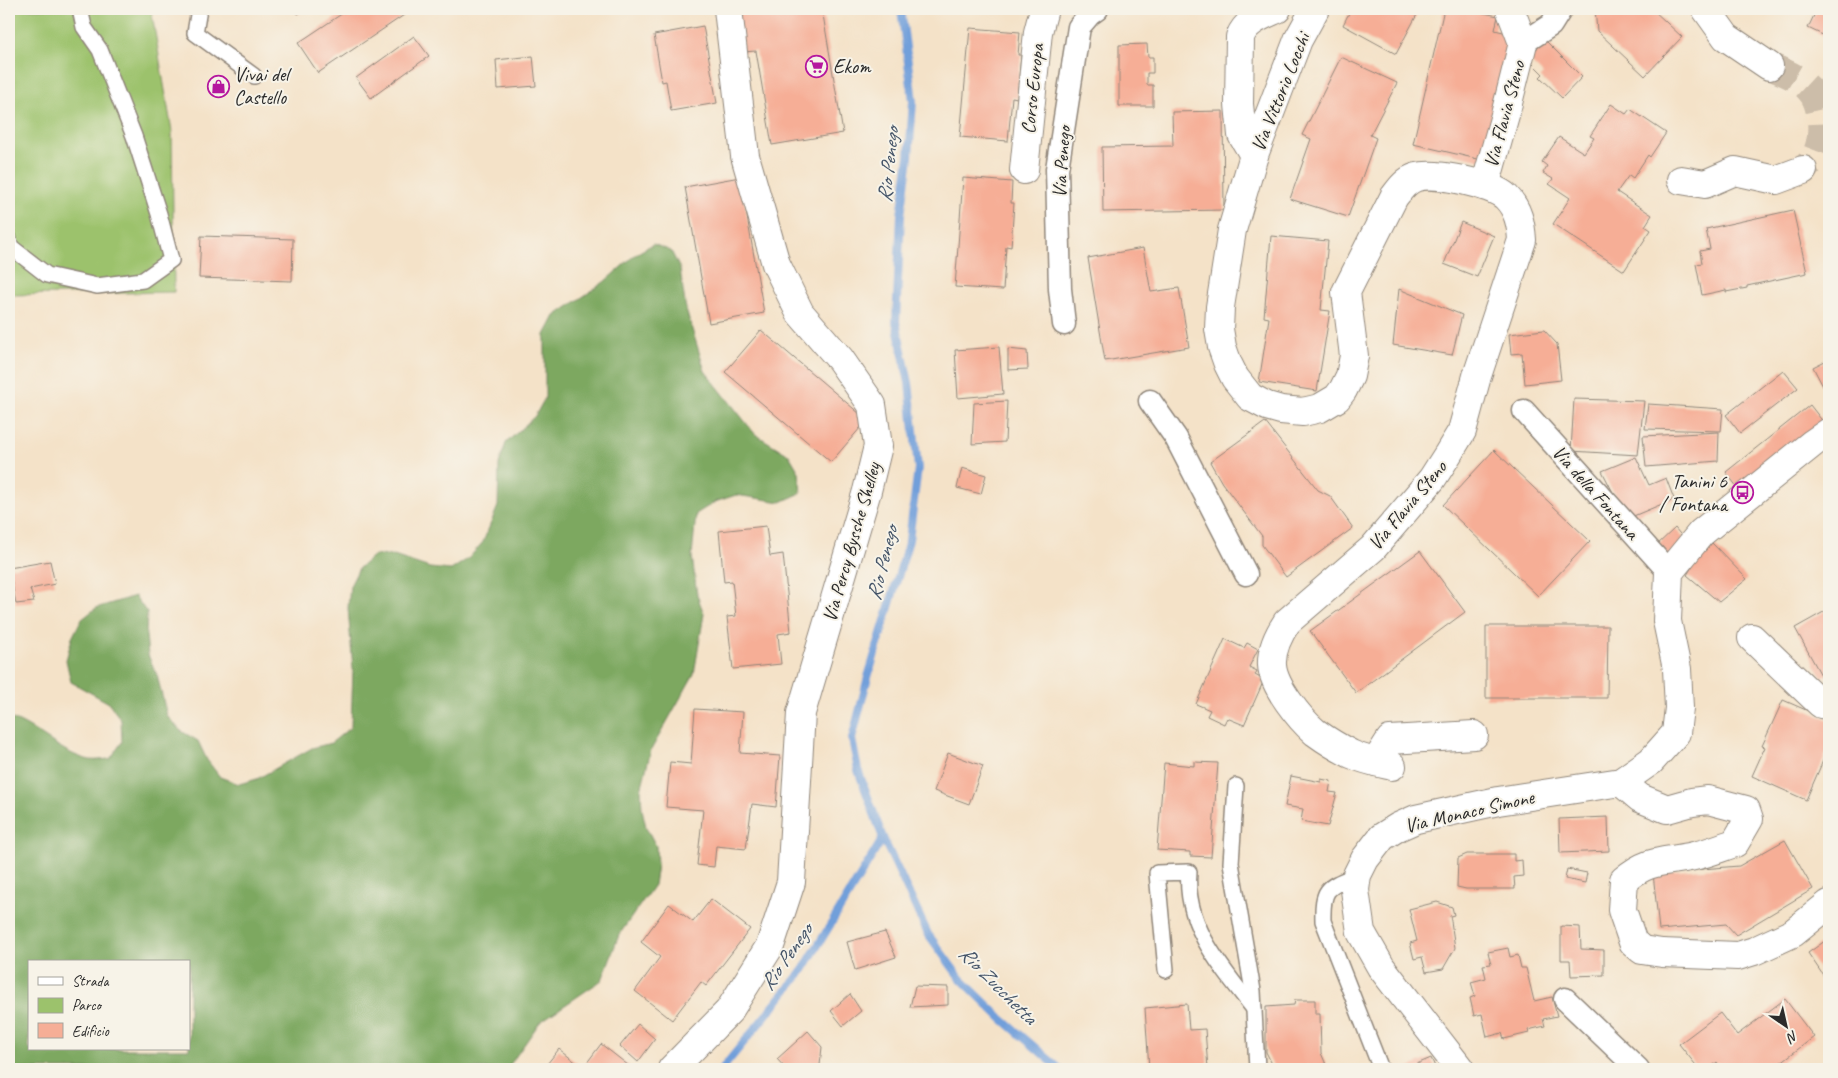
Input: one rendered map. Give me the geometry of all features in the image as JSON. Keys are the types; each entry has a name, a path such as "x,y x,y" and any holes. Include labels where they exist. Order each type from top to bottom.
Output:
{"street":[{"name":"Via Percy Bysshe Shelley","path":"672,1069 729,1011 770,946 791,882 801,713 868,491 878,446 872,405 840,359 800,313 776,264 746,156 728,9"},
{"name":"Corso Europa","path":"1024,170 1038,32 1044,9"},
{"name":"Via Penego","path":"1064,324 1060,289 1057,169 1079,28 1090,14 1097,9"},
{"path":"1251,166 1242,135 1239,104 1240,37 1244,27 1277,9"},
{"name":"Via Vittorio Locchi","path":"1251,166 1298,40 1316,9"},
{"name":"Via Flavia Steno","path":"1485,186 1523,43 1510,9"},
{"name":"Via Flavia Steno","path":"1523,43 1551,25 1561,9"},
{"path":"1706,9 1726,37 1770,66"},
{"name":"Via Flavia Steno","path":"1251,166 1232,230 1220,307 1219,329 1222,347 1235,378 1250,397 1267,406 1281,410 1303,412 1320,408 1337,398 1343,390 1350,376 1354,356 1346,292 1394,197 1405,184 1417,177 1448,178 1485,186 1497,191 1506,198 1514,208 1520,222 1522,240 1477,376 1462,431 1432,479 1386,534 1343,575 1300,609 1287,622 1281,631 1273,653 1272,666 1275,678 1296,712 1315,732 1352,755 1384,764 1390,740 1474,735"},
{"path":"1681,180 1704,184 1735,171 1776,180 1804,170"},
{"path":"1150,400 1176,438 1246,574"},
{"name":"Via della Fontana","path":"1524,411 1669,572"},
{"path":"1669,572 1701,534 1829,432"},
{"name":"Via Monaco Simone","path":"1460,1069 1381,967 1360,932 1355,890 1357,875 1365,859 1382,837 1398,827 1416,820 1498,801 1621,782 1651,760 1676,733 1679,708 1677,669 1667,621 1669,572"},
{"path":"1752,638 1821,704 1829,705"},
{"path":"1621,782 1640,798 1667,809 1708,800 1746,810 1749,819 1735,843 1678,860 1654,862 1636,870 1624,880 1622,910 1633,942 1642,950 1670,954 1738,956 1794,933 1829,904"},
{"path":"1565,999 1638,1069"}],"lane":[{"path":"9,240 11,247 47,276 97,286 143,280 171,260 159,214 134,136 100,50 84,27 80,9"},
{"path":"199,9 195,33 254,76"},
{"path":"1236,786 1231,863 1253,991 1257,1069"},
{"path":"1166,970 1157,873 1189,872 1190,901 1197,926 1226,973 1254,1009"},
{"path":"1357,875 1331,886 1325,896 1323,921 1381,1069"}],"green space":[{"path":"9,9 151,9 172,131 174,292 9,295"},
{"path":"653,244 671,251 680,269 686,310 705,371 755,434 789,455 799,472 801,493 781,502 736,495 715,502 696,514 692,556 697,595 704,614 694,674 651,750 641,790 642,809 646,827 656,846 657,865 654,885 619,935 602,980 540,1022 507,1069 9,1069 9,718 69,752 90,760 110,759 122,742 121,720 109,703 71,682 66,660 72,638 81,620 96,608 135,596 147,613 146,635 148,655 157,675 167,716 181,731 198,741 207,760 220,777 239,784 257,779 312,748 331,743 351,727 353,669 348,608 350,586 359,568 374,555 394,556 430,568 451,570 469,558 483,542 498,506 499,464 506,443 535,416 545,398 545,335 555,316 604,282 636,254"}],"building":[{"path":"294,9 306,9 298,14"},
{"path":"349,9 413,9 318,73 298,43"},
{"path":"735,9 822,9 843,133 772,145 756,51 743,52"},
{"path":"1351,9 1420,9 1396,54 1343,25"},
{"path":"1444,9 1466,9 1498,16 1495,30 1511,34 1482,160 1413,144"},
{"path":"1595,9 1652,9 1682,37 1645,76 1597,31"},
{"path":"1817,9 1829,9 1829,38 1808,28"},
{"path":"703,26 717,103 671,111 666,81 662,82 654,35"},
{"path":"970,28 1020,32 1018,55 1021,55 1017,98 1012,97 1008,141 960,137"},
{"path":"414,36 429,56 371,98 356,78"},
{"path":"1542,37 1582,77 1562,98 1540,77 1543,74 1524,55"},
{"path":"1147,44 1148,57 1153,57 1153,73 1147,73 1147,85 1153,85 1153,106 1119,106 1119,45"},
{"path":"533,56 536,86 498,89 496,60"},
{"path":"1341,57 1397,83 1370,135 1376,138 1348,217 1290,199 1311,139 1302,135"},
{"path":"1611,104 1626,114 1630,109 1666,133 1650,157 1648,155 1633,178 1629,175 1617,192 1652,215 1645,226 1651,230 1624,271 1553,224 1570,198 1549,184 1553,179 1543,173 1547,166 1542,162 1559,137 1584,153 1594,138 1590,136"},
{"path":"1223,111 1224,210 1103,212 1102,147 1173,146 1172,112"},
{"path":"740,177 764,313 709,323 685,187"},
{"path":"963,178 1012,182 1011,203 1014,203 1011,247 1006,246 1003,290 955,287"},
{"path":"1793,210 1807,273 1747,286 1747,288 1702,295 1696,264 1702,263 1700,251 1710,249 1706,229"},
{"path":"1461,222 1494,236 1477,277 1444,264"},
{"path":"201,236 293,239 292,281 199,278"},
{"path":"1271,236 1328,241 1321,310 1330,311 1317,391 1259,382 1269,318 1264,317"},
{"path":"1143,248 1151,292 1179,288 1189,347 1105,361 1088,258"},
{"path":"1399,289 1462,315 1452,355 1393,345"},
{"path":"761,330 867,420 831,462 725,372"},
{"path":"1544,330 1557,344 1561,380 1525,384 1522,353 1511,354 1509,334"},
{"path":"999,347 1003,394 958,398 955,350"},
{"path":"1008,349 1027,351 1028,369 1008,370"},
{"path":"1829,359 1829,398 1813,367"},
{"path":"1783,370 1798,388 1740,433 1726,415"},
{"path":"1574,399 1644,401 1638,455 1571,451"},
{"path":"1007,401 1005,442 972,444 974,403"},
{"path":"1648,404 1723,409 1721,431 1645,429"},
{"path":"1810,405 1824,423 1740,491 1726,472"},
{"path":"1265,422 1318,490 1330,496 1353,528 1286,577 1262,545 1262,536 1222,483 1210,462"},
{"path":"1719,432 1718,461 1646,467 1643,436"},
{"path":"1494,450 1590,541 1538,596 1443,505"},
{"path":"1636,457 1649,485 1666,478 1674,499 1624,520 1617,500 1602,471"},
{"path":"962,468 986,475 981,494 957,488"},
{"path":"766,526 770,556 783,554 791,632 778,634 781,664 733,669 727,617 736,616 732,581 724,582 719,531"},
{"path":"1675,528 1685,540 1671,557 1656,546"},
{"path":"1712,543 1747,579 1719,602 1687,575 1695,562"},
{"path":"1420,551 1465,612 1356,693 1310,631"},
{"path":"50,561 55,584 30,589 34,602 16,604 9,568"},
{"path":"1829,609 1829,673 1822,677 1795,628"},
{"path":"1486,626 1608,626 1607,698 1486,698"},
{"path":"1225,639 1244,648 1247,643 1258,649 1249,667 1257,671 1255,675 1264,680 1244,725 1227,718 1224,724 1207,716 1210,710 1196,704"},
{"path":"1783,700 1829,720 1829,747 1806,800 1752,776 1765,747 1762,746"},
{"path":"695,709 743,712 740,753 780,756 776,807 752,804 746,849 716,846 714,867 697,865 703,810 666,807 670,762 691,764"},
{"path":"948,753 983,766 969,804 934,791"},
{"path":"1194,762 1218,763 1211,857 1190,856 1190,852 1157,850 1164,763 1194,766"},
{"path":"1291,776 1321,782 1321,779 1331,781 1329,792 1337,793 1328,826 1301,821 1303,809 1285,806"},
{"path":"1608,817 1609,851 1560,853 1559,819"},
{"path":"1785,840 1813,889 1736,935 1726,924 1659,930 1653,873 1739,866"},
{"path":"1467,854 1514,854 1514,861 1522,860 1523,876 1514,877 1515,889 1466,889 1457,887 1458,858"},
{"path":"1567,869 1587,873 1585,883 1565,879"},
{"path":"711,899 750,929 706,986 701,982 672,1020 635,991 660,957 641,942 669,904 693,922"},
{"path":"1437,902 1452,907 1454,915 1450,916 1455,948 1443,969 1426,972 1422,957 1414,959 1410,943 1417,941 1409,909"},
{"path":"1561,926 1580,927 1581,949 1604,950 1604,975 1571,976 1570,960 1561,960"},
{"path":"885,932 896,957 855,970 847,942"},
{"path":"1829,938 1829,984 1808,953"},
{"path":"1508,948 1510,957 1518,955 1521,968 1526,968 1534,1001 1552,997 1557,1016 1543,1019 1545,1026 1528,1030 1529,1033 1504,1039 1502,1033 1487,1037 1482,1014 1474,1016 1470,998 1475,996 1471,982 1486,978 1483,965 1491,964 1488,952"},
{"path":"915,986 948,987 948,1005 910,1007"},
{"path":"850,994 861,1011 843,1026 831,1011"},
{"path":"1785,999 1814,1037 1772,1069 1722,1069 1717,1062 1709,1069 1699,1069 1679,1044 1720,1013 1737,1035"},
{"path":"1295,1000 1315,1000 1315,1014 1320,1014 1321,1053 1328,1069 1272,1069 1273,1066 1266,1052 1266,1007 1294,1005"},
{"path":"1187,1004 1189,1030 1205,1029 1208,1069 1149,1069 1145,1008"},
{"path":"638,1024 655,1039 638,1062 620,1046"},
{"path":"808,1031 822,1047 820,1065 816,1069 786,1069 777,1059"},
{"path":"601,1044 633,1069 543,1069 559,1049 583,1068"},
{"path":"1431,1058 1436,1069 1405,1069"}],"waterway":[{"name":"Rio Penego","path":"901,9 913,101 909,157 901,215 896,322 909,383 918,468 909,540 868,677 852,739 858,770 883,838 928,934 960,978 1001,1018 1060,1069"},
{"name":"Rio Penego","path":"722,1069 803,970 883,838"}],"tunnel":[{"path":"1769,66 1800,81 1809,89 1818,104 1821,123 1818,151 1803,170"}],"place":[{"name":"Ekom","path":"817,66"},
{"name":"Vivai del Castello","path":"218,86"},
{"name":"Tanini 6 / Fontana","path":"1743,492"}],"water label":[{"name":"Rio Zucchetta","path":"998,985"}]}
